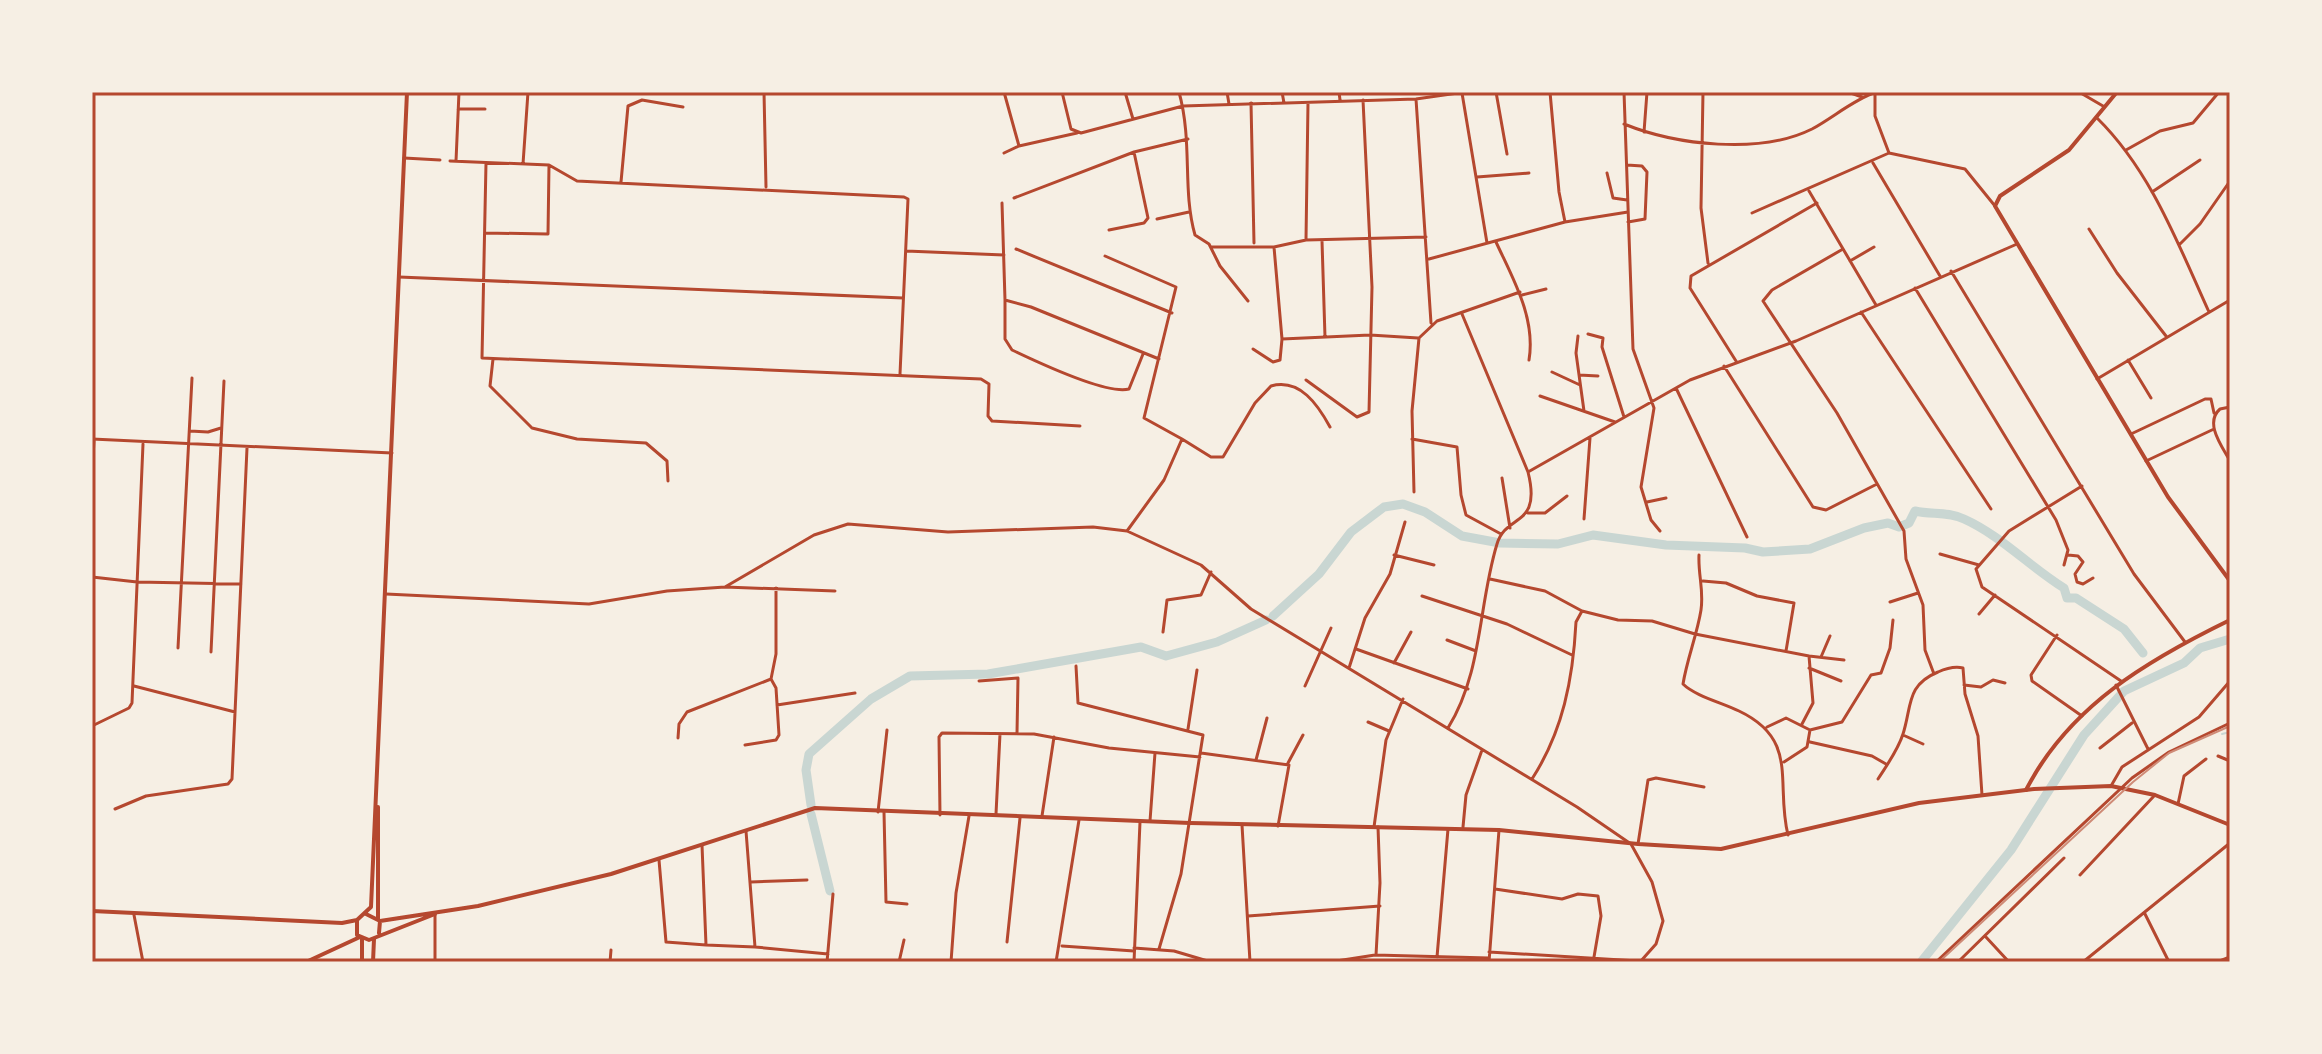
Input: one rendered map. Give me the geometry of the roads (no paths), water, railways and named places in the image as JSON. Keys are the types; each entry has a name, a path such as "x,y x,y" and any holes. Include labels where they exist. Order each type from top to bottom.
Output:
{"main road":[{"path":"373,962 379,920 378,805 407,92"},
{"path":"2117,92 2069,150 2000,196 1995,206 2146,461 2187,525 2230,581"},
{"path":"2026,790 2049,751 2121,681 2185,642 2230,620"},
{"path":"366,914 379,920 435,914 659,860 807,809 1242,825 1462,828 1631,844 1732,848 1889,808 2036,789 2111,786 2155,795 2230,825"},
{"path":"92,911 324,922 357,920 366,914 372,901 374,818 378,805"},
{"path":"306,962 361,938 376,937 435,914"},
{"path":"357,920 355,929 361,938 362,962"}],"street":[{"path":"459,92 453,161 549,165 577,181 766,187 908,199 900,374"},
{"path":"523,164 528,92"},
{"path":"764,92 766,187"},
{"path":"1004,92 1019,146"},
{"path":"1062,92 1071,129 1077,133"},
{"path":"1125,92 1133,119"},
{"path":"1179,92 1188,139 1189,212 1196,238 1211,247 1274,247 1306,240 1368,241 1426,237"},
{"path":"1227,92 1229,104"},
{"path":"1282,92 1284,103"},
{"path":"1339,92 1340,100"},
{"path":"1382,92 1384,100"},
{"path":"1004,153 1019,146 1183,106 1416,99 1464,92 1487,244"},
{"path":"1496,92 1507,154"},
{"path":"1550,92 1559,192 1565,222"},
{"path":"1624,92 1633,349 1653,400 1641,487 1651,520 1660,531"},
{"path":"1644,132 1647,92"},
{"path":"1703,92 1701,208 1708,263"},
{"path":"1848,92 1862,97"},
{"path":"1624,124 1683,142 1763,142 1792,136 1832,118 1862,97 1876,92 1875,116 1889,153"},
{"path":"2079,92 2106,107"},
{"path":"2126,150 2160,131 2193,123 2219,92"},
{"path":"1416,99 1432,324"},
{"path":"621,182 628,106 642,100 683,107"},
{"path":"1306,380 1357,417 1366,415 1370,335 1363,100"},
{"path":"1251,103 1254,245"},
{"path":"1306,240 1308,103"},
{"path":"458,109 485,109"},
{"path":"2097,118 2126,150 2152,192 2209,312"},
{"path":"1014,198 1134,152 1188,139"},
{"path":"1109,230 1144,223 1148,218 1134,152"},
{"path":"1752,213 1873,163 1889,153 1965,169 1995,206"},
{"path":"404,158 440,160"},
{"path":"2152,192 2200,160"},
{"path":"486,163 482,358 985,379 989,384 988,416 992,421 1080,426"},
{"path":"1873,163 1940,276"},
{"path":"483,233 548,234 549,165"},
{"path":"1626,165 1642,166 1647,172 1645,219 1628,222"},
{"path":"1477,177 1529,173"},
{"path":"1607,173 1613,198 1627,200"},
{"path":"2179,245 2200,224 2230,181"},
{"path":"1809,191 1876,305"},
{"path":"1002,203 1005,339 1012,350 1119,391 1129,389 1143,354"},
{"path":"1736,361 1689,284 1691,276 1708,263 1817,203"},
{"path":"1157,219 1189,212"},
{"path":"1428,259 1565,222 1628,212"},
{"path":"2089,229 2117,273 2166,336"},
{"path":"1322,240 1325,337"},
{"path":"1496,242 1520,294 1531,331 1529,360"},
{"path":"1528,472 1676,388 1736,361 1789,344 2017,244"},
{"path":"1211,247 1220,266 1248,301"},
{"path":"1253,349 1279,362 1282,339 1274,247"},
{"path":"1850,261 1874,247"},
{"path":"1016,249 1172,313"},
{"path":"1843,249 1763,298 1789,344 1837,413 1904,531 1906,559 1924,611 1925,650 1934,674"},
{"path":"906,251 1004,255"},
{"path":"1105,256 1171,284 1177,292 1144,418 1211,457 1223,457 1255,403 1266,389 1276,384 1288,386 1316,401 1330,427"},
{"path":"1951,271 2134,574 2185,642"},
{"path":"399,277 904,298"},
{"path":"1914,288 2066,540 2068,555 2064,565"},
{"path":"1414,492 1412,439 1419,338 1432,324 1520,294 1546,289"},
{"path":"1005,300 1046,312 1159,359"},
{"path":"2097,379 2230,300"},
{"path":"1861,312 1991,509"},
{"path":"1462,314 1528,472 1531,492 1528,513"},
{"path":"1588,334 1603,338 1602,347 1624,417"},
{"path":"1282,339 1370,335 1419,338"},
{"path":"1578,336 1584,411"},
{"path":"493,359 490,386 525,424 569,438 646,443 667,461 668,481"},
{"path":"2128,360 2151,398"},
{"path":"1724,366 1813,507 1819,511 1832,508 1877,484"},
{"path":"1552,372 1580,385"},
{"path":"1579,375 1598,376"},
{"path":"178,648 192,378"},
{"path":"211,652 224,381"},
{"path":"1676,388 1747,537"},
{"path":"1540,396 1615,422"},
{"path":"2131,434 2205,399 2211,399 2214,429 2230,461"},
{"path":"2214,413 2230,407"},
{"path":"189,431 208,432 221,428"},
{"path":"2146,461 2214,429"},
{"path":"1584,519 1590,438"},
{"path":"1127,531 1164,480 1182,439"},
{"path":"1412,439 1457,447 1466,515 1501,534"},
{"path":"92,475 93,440 392,453"},
{"path":"92,726 129,708 134,686 143,444"},
{"path":"115,809 146,796 230,782 247,448"},
{"path":"1502,478 1510,528"},
{"path":"2082,486 2009,531 1979,565 1977,580 2121,681"},
{"path":"1448,728 1468,689 1498,539 1528,513 1545,513 1567,496"},
{"path":"1647,502 1666,498"},
{"path":"1349,668 1365,618 1390,574 1405,522"},
{"path":"725,587 814,535 836,526 863,524 971,532 1093,527 1127,531 1211,572 1251,609 1403,699 1631,844 1652,882 1663,921 1656,944 1641,961"},
{"path":"1940,554 1979,565"},
{"path":"1394,555 1434,565"},
{"path":"1699,555 1698,572 1703,581 1684,686 1767,727 1784,762 1783,809 1788,835"},
{"path":"2068,555 2078,556 2083,562 2075,574 2077,582 2083,584 2093,578"},
{"path":"1163,632 1167,600 1201,595 1211,572"},
{"path":"92,577 137,582 241,584"},
{"path":"1490,579 1545,591 1582,611 1618,620 1652,621 1695,634 1844,660"},
{"path":"1703,581 1726,583 1757,596 1794,603 1786,651"},
{"path":"386,594 589,604 667,591 725,587 835,591"},
{"path":"745,745 776,740 779,735 771,679 776,654 776,588"},
{"path":"1890,602 1918,593"},
{"path":"1979,614 1995,595"},
{"path":"1422,596 1485,616 1572,655"},
{"path":"1532,779 1553,742 1566,705 1577,617 1582,611"},
{"path":"1810,730 1842,722 1871,675 1881,673 1890,648 1893,620"},
{"path":"1305,686 1323,652 1331,628"},
{"path":"1394,663 1411,632"},
{"path":"2057,635 2031,675 2032,681 2082,716"},
{"path":"1821,657 1830,636"},
{"path":"1447,640 1476,651"},
{"path":"1356,649 1468,689"},
{"path":"1802,724 1813,703 1809,656"},
{"path":"1076,666 1078,703 1203,735 1181,874 1159,949"},
{"path":"1878,779 1903,735 1910,695 1920,682 1934,674 1960,667 1978,736 1982,795"},
{"path":"1809,668 1841,681"},
{"path":"1188,729 1197,670"},
{"path":"979,681 1018,678 1017,733"},
{"path":"678,738 679,724 687,712 771,679"},
{"path":"1964,685 1984,686 1993,680 2005,683"},
{"path":"2111,786 2122,767 2199,717 2230,681"},
{"path":"134,686 235,713"},
{"path":"2117,687 2132,723 2148,749"},
{"path":"777,705 855,693"},
{"path":"1375,955 1380,906 1376,827 1379,775 1389,731 1403,699"},
{"path":"1256,760 1267,718"},
{"path":"1767,727 1786,718 1810,730"},
{"path":"1368,722 1389,731"},
{"path":"2100,748 2132,723"},
{"path":"1936,962 2125,787 2169,752 2230,723"},
{"path":"887,730 881,812 886,902 907,904"},
{"path":"1784,762 1803,752 1810,742 1810,730"},
{"path":"940,815 940,735 1017,733 1155,752 1288,763"},
{"path":"995,817 1000,734"},
{"path":"1278,826 1290,771 1288,763 1303,735"},
{"path":"1903,735 1923,744"},
{"path":"1042,818 1054,737"},
{"path":"1810,742 1872,756 1888,765"},
{"path":"1462,828 1466,795 1482,750"},
{"path":"1150,821 1155,752"},
{"path":"2218,756 2230,761"},
{"path":"2178,804 2184,776 2206,759"},
{"path":"1638,844 1648,780 1704,787"},
{"path":"2080,875 2155,795"},
{"path":"951,962 956,893 969,816"},
{"path":"1007,942 1020,818"},
{"path":"1056,962 1079,820"},
{"path":"1134,962 1140,821"},
{"path":"1242,825 1250,962"},
{"path":"1437,957 1448,828"},
{"path":"1330,962 1375,955 1489,960 1499,830"},
{"path":"746,831 755,947"},
{"path":"2083,962 2230,843"},
{"path":"702,845 706,945"},
{"path":"1958,962 2064,858"},
{"path":"659,860 666,942 828,954"},
{"path":"751,882 807,880"},
{"path":"1495,889 1562,899 1578,894 1598,896 1601,916 1594,957"},
{"path":"827,962 833,894"},
{"path":"1247,916 1380,906"},
{"path":"134,914 143,962"},
{"path":"435,914 435,962"},
{"path":"2145,914 2169,962"},
{"path":"1985,936 2009,962"},
{"path":"899,962 904,940"},
{"path":"1061,946 1159,949 1211,962"},
{"path":"610,962 611,950"},
{"path":"1489,952 1654,962"},
{"path":"1363,956 1363,962"},
{"path":"2217,962 2230,957"}],"waterway":[{"path":"1273,616 1319,574 1351,532 1384,507 1403,504 1425,512 1462,536 1500,543 1558,544 1593,535 1666,545 1745,548 1763,552 1810,549 1864,528 1888,523 1899,527 1909,523 1915,511 1958,517 1990,534 2064,588 2067,598 2076,598 2124,629 2143,653"},
{"path":"811,805 806,770 809,754 871,699 910,676 988,674 1141,647 1166,656 1217,642 1266,620"},
{"path":"1921,962 2011,850 2084,735 2124,691 2184,663 2200,648 2230,639"},
{"path":"2222,734 2230,732"},
{"path":"811,814 830,891"}],"railway":[{"path":"1939,962 2133,782 2169,753 2230,726"}]}
